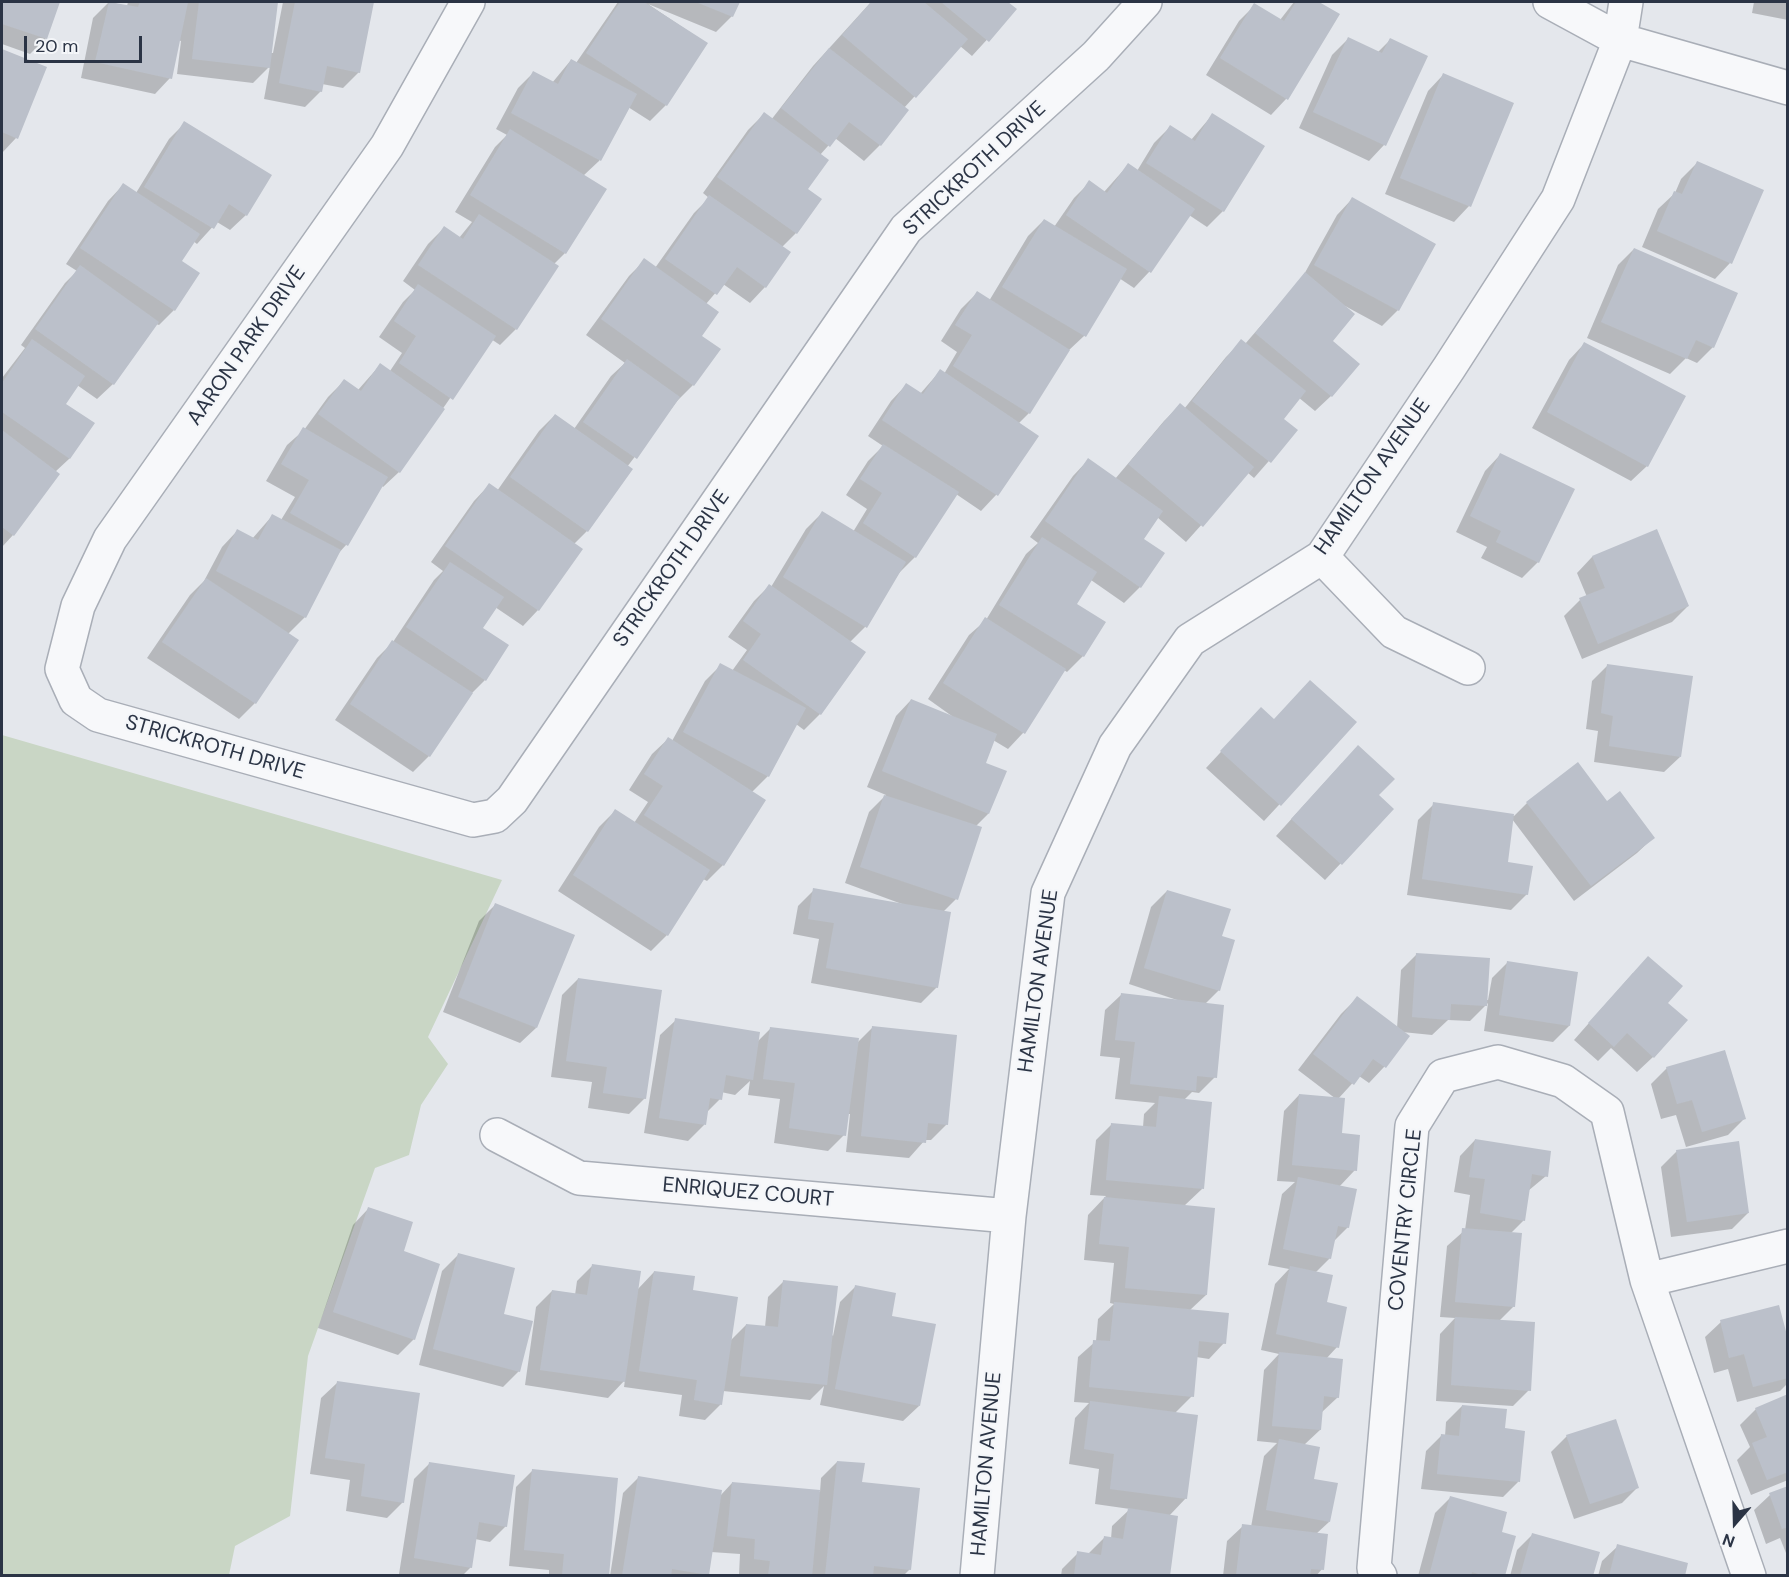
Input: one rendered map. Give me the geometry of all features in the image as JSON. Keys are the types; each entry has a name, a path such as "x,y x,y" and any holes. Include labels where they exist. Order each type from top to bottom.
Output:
{"street":[{"name":"AARON PARK DRIVE","path":"76,700 62,669 78,606 110,539 387,146 468,2"},
{"name":"STRICKROTH DRIVE","path":"76,700 98,715 472,820 495,816 512,800 906,229 1096,56 1145,2"},
{"path":"1550,2 1620,40 1788,88"},
{"name":"HAMILTON AVENUE","path":"977,1575 1009,1216 1048,893 1115,746 1190,640 1322,557 1449,368 1558,199 1620,40 1626,2"},
{"path":"1322,557 1394,632 1468,668"},
{"name":"COVENTRY CIRCLE","path":"1380,1575 1374,1568 1412,1126 1443,1076 1498,1062 1563,1081 1607,1112 1647,1280 1749,1575"},
{"name":"ENRIQUEZ COURT","path":"497,1135 579,1178 1009,1216"},
{"path":"1647,1280 1788,1246"}],"green space":[{"path":"2,735 502,880 428,1037 448,1064 421,1105 409,1155 375,1168 308,1356 290,1516 235,1546 229,1575 2,1575"}],"building":[{"path":"2,2 60,2 47,39 2,24"},
{"path":"109,2 138,7 140,2 188,2 172,79 95,62"},
{"path":"199,2 278,2 270,68 192,59"},
{"path":"295,2 374,2 360,73 327,66 322,92 279,83"},
{"path":"620,2 644,2 708,43 667,106 586,53"},
{"path":"696,2 740,2 733,17"},
{"path":"871,2 924,2 968,39 916,98 842,35"},
{"path":"941,2 1008,2 1017,9 989,42"},
{"path":"1296,2 1319,2 1340,14 1288,100 1220,58 1254,3 1284,21"},
{"path":"1348,37 1382,53 1390,38 1428,56 1386,146 1313,112"},
{"path":"829,48 909,110 881,146 849,122 830,147 781,108"},
{"path":"2,49 47,67 18,139 2,132"},
{"path":"571,59 637,94 601,161 511,113 533,71 558,84"},
{"path":"1443,73 1514,103 1471,207 1400,178"},
{"path":"764,112 829,160 808,189 822,199 797,234 717,177"},
{"path":"1212,113 1265,146 1224,212 1146,163 1170,125 1195,141"},
{"path":"184,121 272,175 247,216 229,204 214,229 144,187"},
{"path":"510,129 607,189 566,254 470,195"},
{"path":"1697,161 1764,190 1732,264 1657,231 1674,191 1682,194"},
{"path":"1128,163 1195,209 1151,273 1066,215 1089,180 1107,193"},
{"path":"123,183 200,234 182,261 200,273 175,311 80,248"},
{"path":"709,195 791,252 766,288 737,267 717,295 665,259"},
{"path":"1352,197 1436,244 1399,311 1314,265"},
{"path":"479,214 559,266 517,330 418,265 444,226 463,239"},
{"path":"1044,219 1127,269 1086,337 1002,287"},
{"path":"1634,248 1738,293 1714,348 1696,340 1687,359 1601,322"},
{"path":"644,258 719,312 702,336 721,349 694,386 601,319"},
{"path":"80,265 159,322 114,385 35,329"},
{"path":"1305,272 1355,314 1333,341 1360,364 1332,397 1255,333"},
{"path":"418,284 496,336 453,400 399,363 416,336 394,321"},
{"path":"977,291 1070,350 1030,414 953,366 972,335 955,325"},
{"path":"32,339 85,376 66,404 95,423 70,459 2,412 2,383"},
{"path":"1241,339 1306,391 1284,419 1298,430 1271,463 1192,401"},
{"path":"1584,342 1686,396 1648,467 1547,412"},
{"path":"627,359 680,397 637,459 583,422"},
{"path":"380,363 445,409 400,473 318,414 344,379 361,391"},
{"path":"940,369 1039,436 998,496 882,420 906,383 923,394"},
{"path":"1180,403 1254,467 1203,527 1128,464"},
{"path":"555,414 633,469 588,532 510,477"},
{"path":"303,427 388,477 348,546 290,513 309,480 281,464"},
{"path":"2,430 60,474 14,536 2,527"},
{"path":"883,444 959,492 916,558 863,523 882,493 860,479"},
{"path":"1500,453 1575,489 1539,563 1496,542 1501,531 1470,516"},
{"path":"1088,458 1163,511 1144,539 1165,553 1141,588 1045,521"},
{"path":"489,483 583,549 539,611 445,546"},
{"path":"822,511 906,562 867,628 783,577"},
{"path":"272,514 341,550 306,618 216,571 237,529 258,540"},
{"path":"1657,529 1689,606 1598,644 1579,598 1605,588 1592,556"},
{"path":"1042,537 1097,572 1077,604 1106,622 1084,657 999,605"},
{"path":"450,562 504,597 483,628 509,645 486,681 406,627"},
{"path":"206,578 299,640 256,704 162,642"},
{"path":"769,584 866,652 821,715 743,660 761,634 743,621"},
{"path":"985,617 1066,669 1025,734 943,683"},
{"path":"392,640 473,693 430,757 350,704"},
{"path":"720,663 806,708 769,777 683,732"},
{"path":"1607,664 1693,676 1681,757 1609,746 1613,716 1601,713"},
{"path":"1310,680 1357,722 1281,806 1220,751 1261,707 1274,719"},
{"path":"911,699 997,734 986,763 1007,771 989,814 882,771"},
{"path":"668,737 766,800 724,866 644,815 663,786 644,774"},
{"path":"1358,745 1395,779 1379,795 1394,809 1342,865 1291,819"},
{"path":"1578,762 1607,801 1620,791 1655,838 1591,886 1526,802"},
{"path":"884,795 982,827 958,900 860,867"},
{"path":"1433,802 1514,814 1508,862 1533,866 1528,895 1422,879"},
{"path":"615,809 710,870 668,936 573,875"},
{"path":"813,888 951,912 938,988 826,968 834,923 808,919"},
{"path":"1167,890 1231,909 1222,936 1235,940 1220,991 1144,968"},
{"path":"495,903 575,935 537,1028 458,997"},
{"path":"1416,953 1490,958 1487,1006 1451,1004 1450,1020 1412,1017"},
{"path":"1648,956 1683,986 1668,1003 1688,1020 1654,1058 1627,1033 1614,1047 1588,1023"},
{"path":"1507,961 1578,972 1570,1026 1499,1015"},
{"path":"578,978 662,990 646,1099 603,1093 607,1067 566,1061"},
{"path":"1121,993 1224,1005 1217,1078 1197,1076 1196,1091 1130,1084 1135,1042 1115,1040"},
{"path":"1357,996 1410,1036 1386,1068 1373,1059 1354,1085 1313,1054"},
{"path":"675,1018 760,1032 753,1080 726,1075 722,1100 710,1098 706,1125 659,1118"},
{"path":"872,1026 957,1035 948,1125 928,1123 926,1143 861,1136"},
{"path":"770,1027 859,1038 846,1136 789,1128 795,1083 763,1079"},
{"path":"1725,1050 1746,1119 1702,1132 1692,1100 1677,1104 1666,1067"},
{"path":"1299,1094 1345,1098 1342,1133 1360,1135 1357,1171 1292,1165"},
{"path":"1159,1096 1212,1102 1204,1189 1106,1180 1111,1123 1156,1127"},
{"path":"1475,1139 1551,1151 1548,1177 1532,1174 1525,1221 1480,1213 1485,1179 1469,1177"},
{"path":"1739,1141 1749,1213 1687,1222 1676,1150"},
{"path":"1298,1177 1357,1189 1349,1228 1338,1226 1331,1259 1283,1249"},
{"path":"1104,1197 1215,1208 1207,1295 1125,1288 1129,1247 1099,1244"},
{"path":"368,1207 413,1222 404,1251 440,1264 415,1340 333,1312"},
{"path":"1462,1228 1522,1233 1515,1307 1455,1302"},
{"path":"458,1253 515,1268 504,1314 533,1321 520,1372 433,1349"},
{"path":"592,1264 641,1271 625,1382 540,1370 552,1290 587,1295"},
{"path":"1290,1266 1333,1275 1327,1302 1347,1307 1339,1348 1276,1334"},
{"path":"654,1271 695,1276 693,1290 738,1297 722,1405 694,1400 697,1380 639,1371"},
{"path":"783,1280 838,1286 827,1385 740,1376 746,1324 778,1327"},
{"path":"855,1285 896,1293 892,1316 936,1324 920,1406 835,1389"},
{"path":"1114,1302 1229,1313 1226,1344 1199,1341 1194,1397 1089,1387 1093,1340 1110,1341"},
{"path":"1779,1305 1788,1339 1788,1378 1753,1387 1744,1354 1729,1358 1720,1320"},
{"path":"1455,1317 1535,1322 1531,1391 1451,1385"},
{"path":"1279,1352 1343,1359 1339,1398 1324,1396 1321,1430 1272,1426"},
{"path":"337,1381 420,1393 404,1503 361,1496 365,1464 325,1458"},
{"path":"1788,1394 1788,1472 1767,1480 1752,1443 1767,1437 1755,1408"},
{"path":"1090,1401 1198,1415 1187,1499 1110,1489 1114,1454 1084,1449"},
{"path":"1462,1405 1507,1409 1505,1428 1525,1431 1520,1482 1437,1474 1441,1434 1459,1436"},
{"path":"1616,1419 1639,1488 1590,1504 1566,1435"},
{"path":"1279,1439 1320,1447 1314,1479 1338,1483 1330,1522 1266,1510"},
{"path":"837,1461 865,1463 862,1482 920,1488 911,1570 874,1566 873,1576 825,1576"},
{"path":"429,1462 515,1475 507,1527 479,1522 472,1568 414,1558"},
{"path":"532,1469 618,1478 609,1576 562,1576 564,1554 524,1550"},
{"path":"638,1476 722,1490 709,1575 672,1569 671,1576 622,1576"},
{"path":"732,1482 820,1490 812,1576 768,1576 770,1561 754,1559 755,1539 727,1536"},
{"path":"1788,1486 1788,1527 1782,1529 1769,1493"},
{"path":"1450,1496 1507,1512 1502,1532 1516,1536 1505,1576 1485,1576 1472,1572 1471,1576 1429,1576"},
{"path":"1128,1508 1178,1516 1170,1576 1074,1576 1077,1551 1101,1555 1104,1536 1123,1539"},
{"path":"1242,1524 1328,1534 1324,1570 1311,1569 1310,1576 1236,1576"},
{"path":"1532,1533 1600,1552 1593,1576 1520,1576"},
{"path":"1617,1544 1688,1563 1685,1576 1609,1576"}]}
